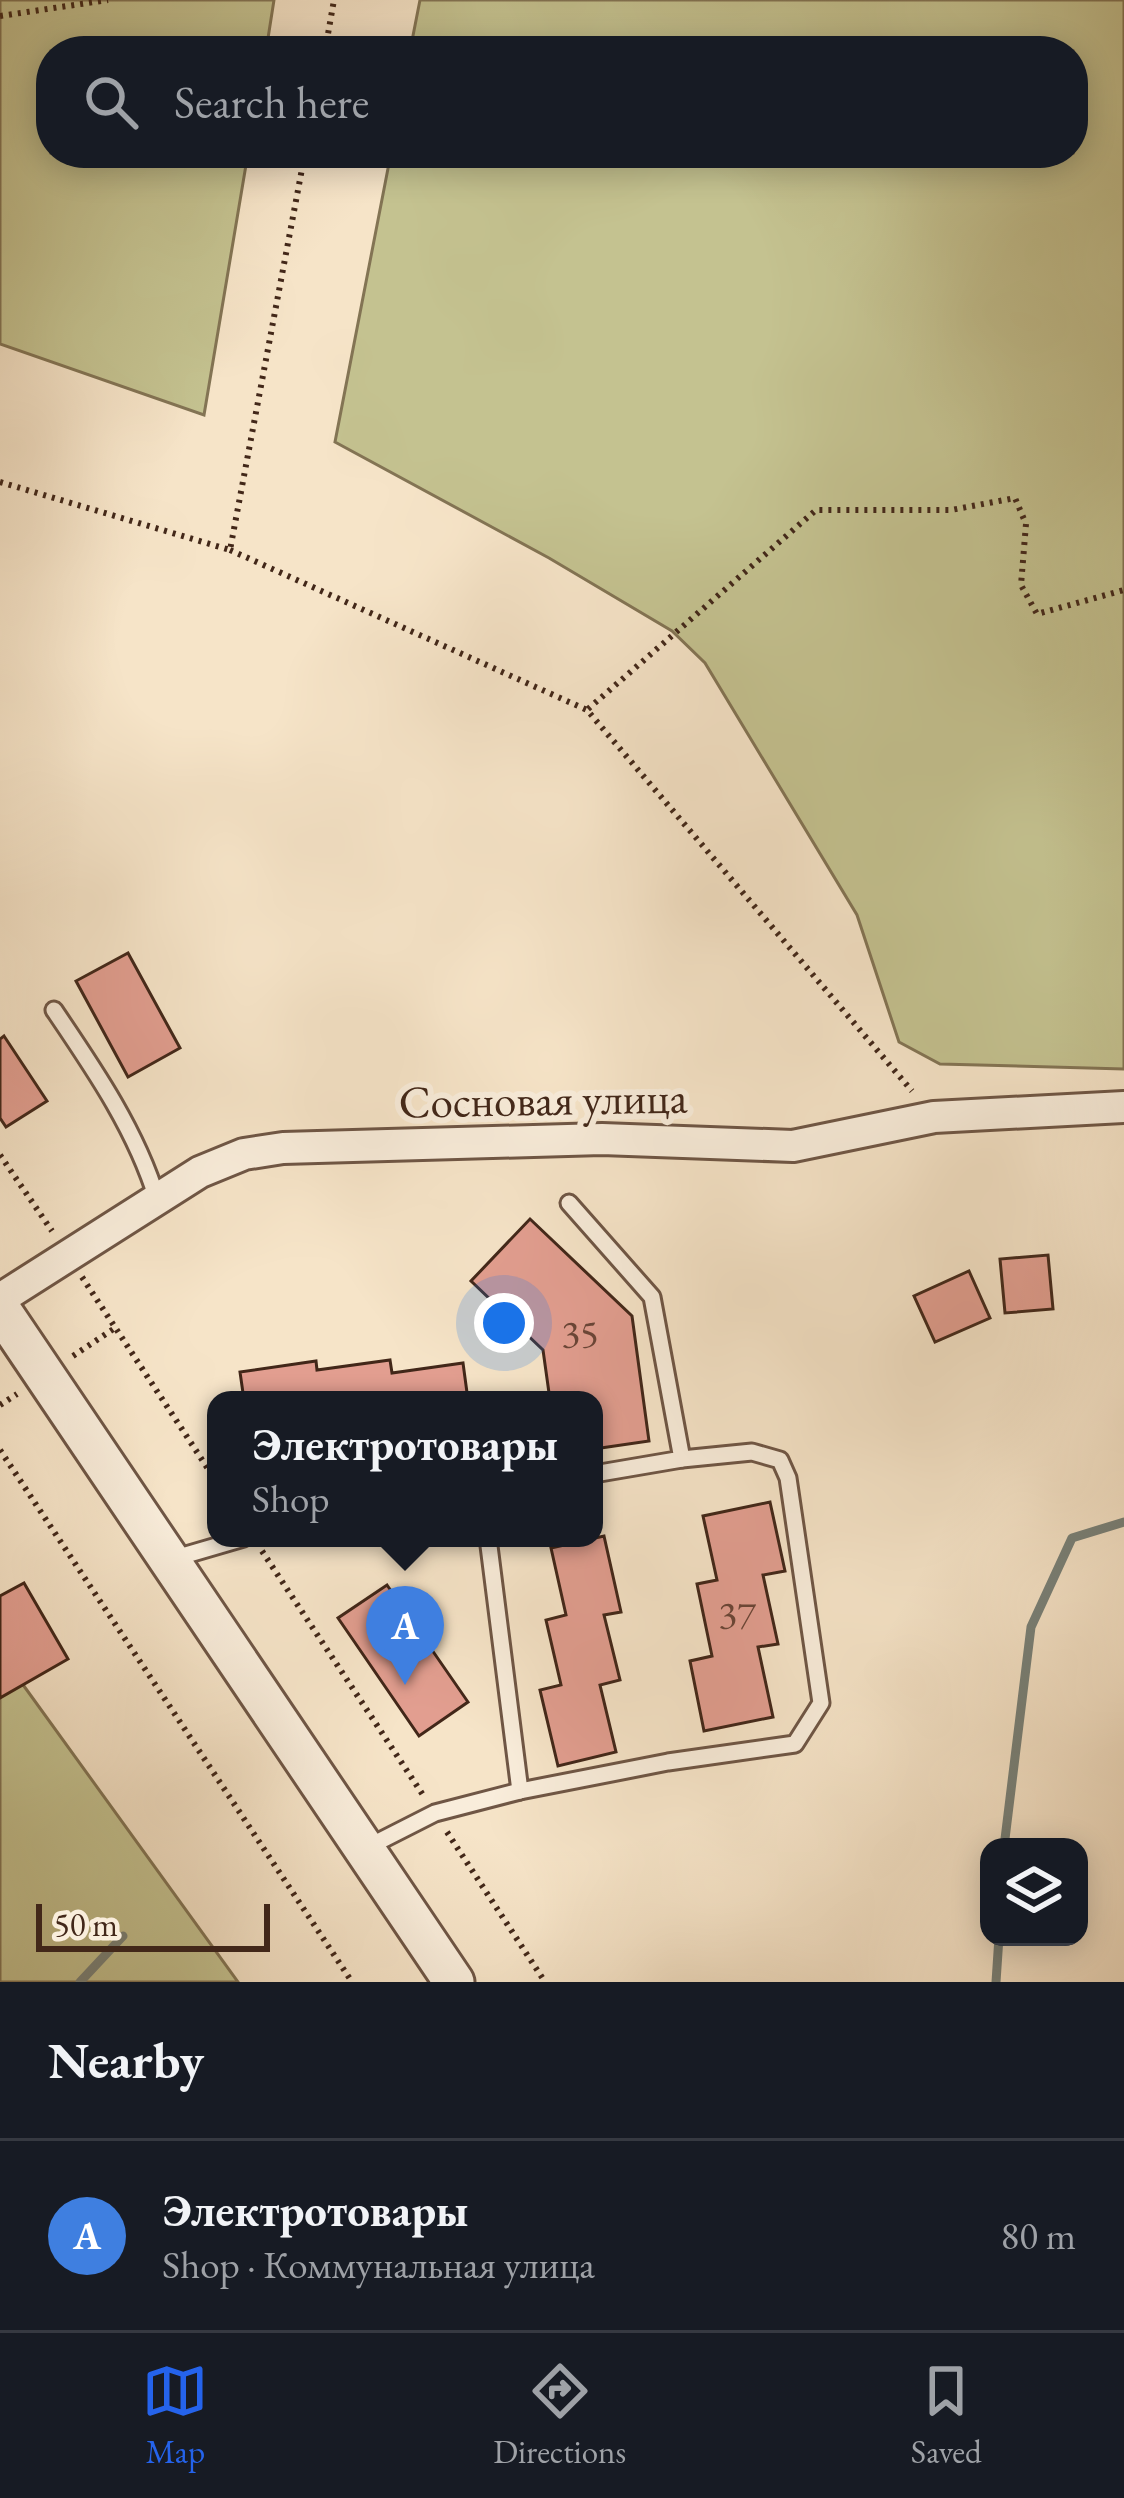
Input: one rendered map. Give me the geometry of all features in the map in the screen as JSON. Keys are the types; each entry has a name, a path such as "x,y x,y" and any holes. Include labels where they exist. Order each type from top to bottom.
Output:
{"street":[{"name":"Сосновая улица","path":"0,1298 200,1172 244,1154 284,1148 602,1139 793,1146 934,1117 1124,1107"},
{"path":"0,1309 454,1982"}],"lane":[{"path":"54,1010 101,1079 157,1199"},
{"path":"569,1203 652,1297 682,1459"},
{"path":"365,1849 435,1814 520,1791 668,1762 795,1744 821,1703 788,1478 780,1460 752,1452 603,1472"},
{"path":"169,1560 213,1547"},
{"path":"489,1547 520,1791"}],"path":[{"path":"0,16 108,0"},
{"path":"328,36 334,0"},
{"path":"230,550 302,168"},
{"path":"0,482 230,550 587,710 934,1117"},
{"path":"587,710 816,510 952,510 1015,498 1026,524 1021,585 1037,614 1124,590"},
{"path":"0,1155 207,1467"},
{"path":"0,1450 352,1982"},
{"path":"260,1547 545,1982"}],"shaded area":[{"path":"0,0 274,0 268,36 36,36 36,168 245,168 204,415 0,344"},
{"path":"420,0 1124,0 1124,1069 940,1064 899,1042 857,915 705,663 672,631 335,442 388,168 1088,168 1088,36 413,36"},
{"path":"8,1664 238,1982 0,1982 0,1666"}],"building":[{"path":"128,953 180,1048 128,1077 76,981"},
{"path":"4,1036 47,1101 6,1127 0,1118 0,1039"},
{"path":"530,1219 632,1316 649,1441 603,1448 603,1391 549,1391 543,1350 471,1281"},
{"path":"1048,1255 1053,1309 1005,1313 1000,1259"},
{"path":"969,1271 990,1318 935,1342 914,1296"},
{"path":"390,1360 392,1373 463,1363 467,1391 243,1391 240,1372 316,1361 317,1370"},
{"path":"770,1502 785,1571 763,1575 778,1644 758,1647 773,1717 704,1731 690,1661 712,1656 697,1584 717,1580 703,1516"},
{"path":"603,1536 621,1612 604,1615 620,1680 600,1685 616,1752 558,1766 540,1690 561,1685 546,1620 566,1615 551,1548 603,1547"},
{"path":"24,1583 68,1659 0,1698 0,1596"},
{"path":"387,1585 468,1702 419,1736 338,1618"}],"waterway":[{"path":"1005,1838 1031,1627 1072,1538 1124,1522"},
{"path":"80,1982 123,1936"},
{"path":"996,1982 998,1946"}],"place":[{"name":"Электротовары","path":"405,1685"}]}
